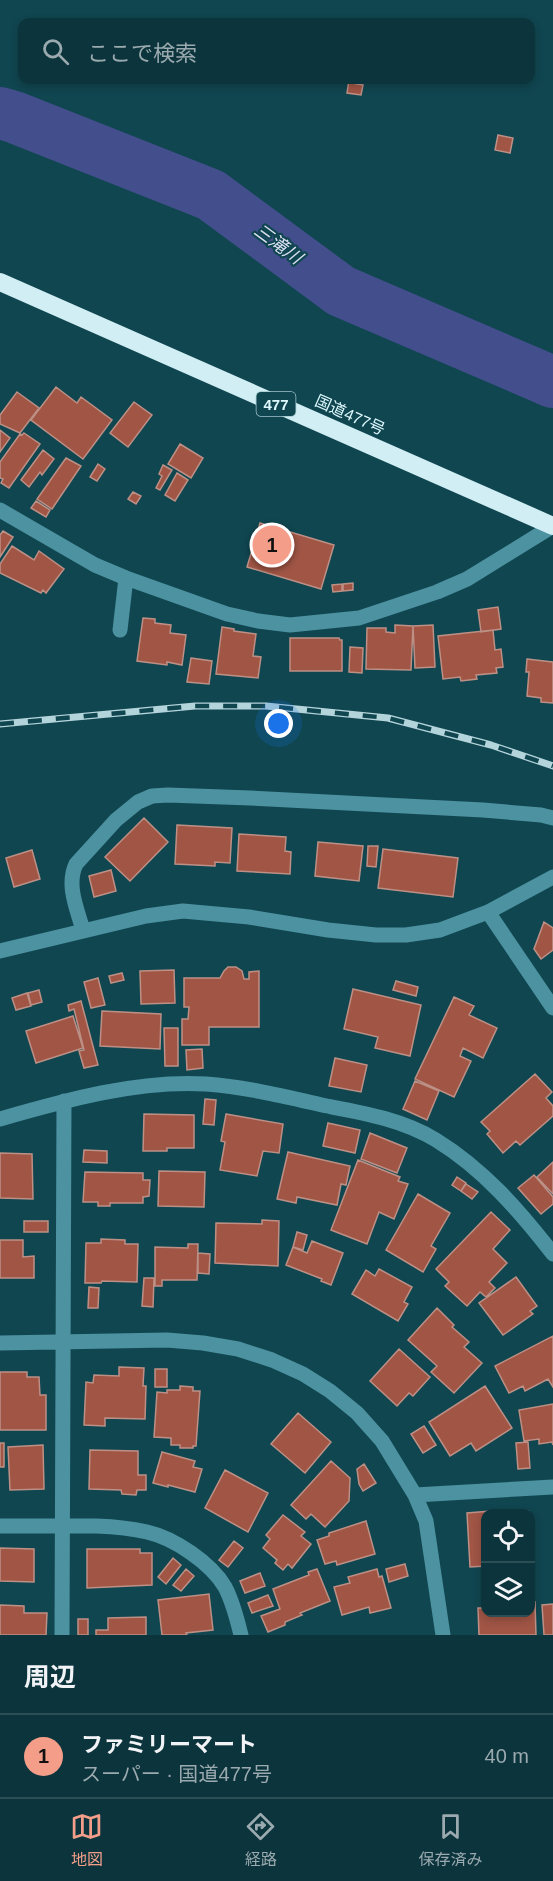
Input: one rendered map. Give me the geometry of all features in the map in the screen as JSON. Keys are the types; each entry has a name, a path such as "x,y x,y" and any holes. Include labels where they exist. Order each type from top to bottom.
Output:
{"highway":[{"name":"国道477号","path":"0,282 553,526"}],"street":[{"path":"0,510 95,565 126,578 227,614 290,625 359,618 467,579 553,526"},
{"path":"120,630 126,578"},
{"path":"83,930 72,889 72,872 76,864 116,820 138,802 152,796 250,798 483,810 542,814 553,818"},
{"path":"0,951 146,916 183,911 249,917 328,930 376,935 406,935 440,930 488,912 553,877"},
{"path":"488,912 553,1008"},
{"path":"0,1119 107,1092 152,1086 204,1084 253,1090 398,1122 435,1139 470,1164 495,1186 553,1254"},
{"path":"62,1635 64,1101"},
{"path":"0,1343 167,1340 203,1343 238,1349 272,1360 303,1374 330,1391 357,1413 382,1441 415,1495 426,1521 442,1635"},
{"path":"415,1495 553,1487"},
{"path":"0,1526 104,1527 148,1532 177,1544 201,1561 224,1586 237,1616 241,1635"}],"building":[{"path":"348,84 363,85 361,95 347,93"},
{"path":"498,135 513,138 510,153 495,150"},
{"path":"56,387 77,403 81,397 112,420 83,459 31,420"},
{"path":"17,392 39,408 20,433 0,424 0,415"},
{"path":"134,402 152,415 128,447 110,433"},
{"path":"0,430 10,438 0,452"},
{"path":"24,433 40,444 9,488 1,483 3,479 0,478 0,462 20,434"},
{"path":"180,444 203,458 191,478 168,464"},
{"path":"43,450 54,459 29,487 21,480"},
{"path":"66,458 81,466 52,509 37,499"},
{"path":"98,464 105,469 97,481 90,477"},
{"path":"163,465 172,470 160,490 156,488 162,476 159,474"},
{"path":"177,473 188,480 175,501 165,495"},
{"path":"133,492 141,496 136,504 128,499"},
{"path":"36,501 50,510 46,517 31,508"},
{"path":"260,523 334,545 321,589 247,567"},
{"path":"3,531 13,537 0,557 0,535"},
{"path":"12,546 34,560 39,551 64,569 46,593 43,590 41,593 0,573 0,564"},
{"path":"353,583 353,590 343,591 343,584"},
{"path":"342,584 342,591 333,592 332,585"},
{"path":"498,607 501,629 481,632 478,610"},
{"path":"143,618 155,619 155,623 171,625 170,633 186,635 182,665 137,661"},
{"path":"395,625 413,626 411,670 366,669 367,628 386,628 386,632 395,633"},
{"path":"433,625 435,667 415,668 413,626"},
{"path":"222,627 256,634 253,656 261,657 258,678 216,674"},
{"path":"493,630 495,650 501,649 503,667 496,668 497,673 476,675 477,679 461,681 460,677 443,679 438,636"},
{"path":"290,638 339,638 342,640 342,671 290,671"},
{"path":"350,647 363,648 362,673 349,672"},
{"path":"191,658 212,661 209,684 187,682"},
{"path":"527,659 553,662 553,703 541,702 541,698 527,696 529,672 526,672"},
{"path":"144,818 168,842 130,881 105,857"},
{"path":"177,825 232,828 230,863 215,862 215,866 175,864"},
{"path":"239,834 286,837 285,851 291,852 290,874 237,871"},
{"path":"318,842 363,846 359,881 315,876"},
{"path":"368,846 378,846 376,867 367,866"},
{"path":"383,849 458,858 453,897 378,888"},
{"path":"32,850 40,879 14,887 6,858"},
{"path":"111,870 116,891 94,897 89,876"},
{"path":"544,922 553,928 553,950 541,959 534,949"},
{"path":"228,967 236,967 242,971 244,979 249,979 249,972 259,971 259,1027 209,1027 209,1045 182,1045 182,1019 188,1019 189,1007 184,1007 184,978 220,978"},
{"path":"174,970 175,1003 141,1004 140,971"},
{"path":"122,973 124,980 111,983 109,976"},
{"path":"98,978 105,1005 91,1008 84,982"},
{"path":"396,981 418,987 416,996 393,990"},
{"path":"353,989 421,1005 410,1056 375,1048 378,1037 344,1029"},
{"path":"39,990 42,1002 31,1005 28,993"},
{"path":"27,993 31,1006 16,1010 12,998"},
{"path":"454,997 474,1006 469,1015 497,1028 483,1058 463,1048 460,1056 471,1061 454,1097 415,1079"},
{"path":"81,1001 98,1065 84,1068 79,1051 84,1050 74,1009 69,1011 68,1005"},
{"path":"102,1011 161,1014 160,1049 100,1046"},
{"path":"73,1016 83,1048 36,1063 26,1031"},
{"path":"164,1028 178,1028 178,1066 165,1066"},
{"path":"202,1049 203,1068 187,1070 186,1050"},
{"path":"335,1058 367,1065 361,1092 329,1086"},
{"path":"535,1074 552,1092 546,1098 553,1106 553,1116 520,1145 516,1141 503,1153 487,1134 490,1131 481,1122"},
{"path":"415,1081 439,1091 427,1120 403,1109"},
{"path":"205,1099 216,1100 214,1125 203,1124"},
{"path":"144,1114 194,1115 194,1148 143,1151"},
{"path":"226,1114 283,1124 279,1153 263,1151 257,1176 220,1170 225,1142 221,1141"},
{"path":"328,1123 360,1130 355,1153 323,1146"},
{"path":"370,1133 407,1148 397,1173 361,1159"},
{"path":"84,1150 107,1151 107,1163 83,1162"},
{"path":"288,1152 350,1166 346,1185 341,1184 337,1205 297,1197 296,1203 277,1199"},
{"path":"0,1153 32,1154 33,1199 0,1198"},
{"path":"358,1160 400,1177 398,1181 408,1184 394,1219 379,1212 367,1244 331,1230"},
{"path":"553,1162 553,1194 537,1177"},
{"path":"159,1171 205,1172 204,1207 158,1206"},
{"path":"85,1172 143,1173 143,1180 150,1180 149,1196 143,1197 143,1203 110,1203 110,1206 98,1206 98,1202 83,1202"},
{"path":"534,1175 553,1197 553,1204 541,1214 518,1188"},
{"path":"457,1177 466,1183 461,1191 452,1185"},
{"path":"466,1184 478,1192 472,1199 461,1191"},
{"path":"418,1194 450,1213 431,1246 436,1249 423,1272 386,1250"},
{"path":"491,1212 510,1230 493,1249 507,1263 489,1282 495,1288 486,1297 480,1292 467,1306 445,1286 449,1282 436,1269"},
{"path":"262,1220 279,1221 278,1266 215,1263 216,1223 262,1224"},
{"path":"24,1221 48,1221 48,1232 24,1232"},
{"path":"297,1232 307,1235 303,1250 293,1247"},
{"path":"101,1239 125,1240 125,1244 138,1244 137,1282 85,1283 86,1243 101,1243"},
{"path":"0,1240 23,1240 23,1257 34,1256 34,1278 0,1278"},
{"path":"312,1241 343,1253 331,1285 321,1281 322,1279 286,1265 293,1247 307,1253"},
{"path":"188,1244 198,1244 197,1280 162,1280 162,1286 155,1286 155,1247 188,1248"},
{"path":"198,1253 210,1254 209,1274 198,1273"},
{"path":"379,1269 412,1287 404,1302 408,1304 398,1321 352,1294 366,1270 375,1276"},
{"path":"516,1277 537,1306 530,1311 533,1314 503,1335 479,1303"},
{"path":"144,1278 154,1278 153,1307 142,1306"},
{"path":"89,1287 99,1288 98,1308 88,1308"},
{"path":"437,1308 454,1325 452,1327 469,1342 464,1347 482,1363 454,1393 431,1372 437,1366 408,1340"},
{"path":"553,1336 553,1387 548,1379 525,1391 523,1386 509,1393 495,1366"},
{"path":"399,1349 430,1377 413,1396 409,1393 397,1406 370,1381"},
{"path":"119,1367 144,1368 145,1419 105,1418 105,1426 84,1425 86,1382 93,1383 94,1375 119,1376"},
{"path":"155,1369 167,1369 167,1387 155,1387"},
{"path":"0,1372 27,1372 27,1377 39,1377 40,1395 46,1395 46,1430 0,1430"},
{"path":"180,1386 193,1387 193,1391 200,1391 196,1446 193,1448 171,1445 171,1438 154,1437 157,1392 167,1393 167,1390 180,1390"},
{"path":"485,1386 512,1428 476,1451 471,1443 450,1456 429,1422"},
{"path":"553,1404 553,1445 552,1442 539,1444 539,1439 524,1441 519,1410"},
{"path":"298,1413 331,1442 305,1473 271,1444"},
{"path":"424,1426 436,1445 423,1453 411,1434"},
{"path":"528,1442 530,1468 518,1469 516,1443"},
{"path":"0,1443 4,1443 4,1467 0,1467"},
{"path":"43,1445 44,1489 10,1490 8,1447"},
{"path":"90,1450 138,1451 138,1475 146,1475 146,1490 137,1490 136,1495 122,1494 121,1490 89,1489"},
{"path":"162,1452 195,1461 193,1467 202,1469 195,1492 153,1483"},
{"path":"331,1461 350,1478 349,1501 325,1527 311,1514 306,1519 291,1505"},
{"path":"364,1464 376,1483 363,1491 359,1484 357,1469"},
{"path":"225,1470 268,1493 248,1532 205,1508"},
{"path":"481,1512 481,1566 470,1567 467,1513"},
{"path":"283,1515 305,1532 301,1536 311,1544 292,1568 288,1564 283,1570 275,1563 277,1560 263,1548 270,1539 266,1535"},
{"path":"366,1521 375,1554 337,1565 336,1561 325,1564 317,1540 329,1536 329,1533"},
{"path":"234,1541 243,1548 228,1567 219,1560"},
{"path":"0,1548 34,1549 34,1582 0,1581"},
{"path":"87,1549 140,1549 140,1553 152,1553 152,1585 87,1588"},
{"path":"173,1558 181,1565 166,1584 158,1577"},
{"path":"405,1564 408,1576 389,1582 386,1569"},
{"path":"186,1569 194,1576 181,1591 173,1585"},
{"path":"317,1569 330,1601 300,1613 302,1615 268,1632 261,1616 280,1609 273,1589 309,1575 308,1572"},
{"path":"377,1569 379,1577 382,1576 391,1608 370,1613 369,1607 342,1615 334,1587 350,1583 348,1577"},
{"path":"260,1573 265,1586 245,1593 240,1581"},
{"path":"209,1594 213,1630 186,1633 187,1635 162,1635 158,1600"},
{"path":"268,1595 273,1606 252,1613 248,1603"},
{"path":"535,1602 536,1635 479,1635 478,1608 481,1608 481,1617 535,1617"},
{"path":"553,1604 553,1635 544,1635 542,1605"},
{"path":"0,1605 24,1606 24,1613 47,1613 46,1635 0,1635"},
{"path":"146,1617 146,1635 96,1635 96,1630 108,1630 108,1618"},
{"path":"78,1619 88,1619 88,1635 78,1635"}],"waterway":[{"name":"三滝川","path":"0,113 211,195 341,291 553,382"}],"railway":[{"path":"0,724 195,706 266,706 388,718 491,745 553,766"}],"place":[{"name":"ファミリーマート","path":"272,545"}]}
